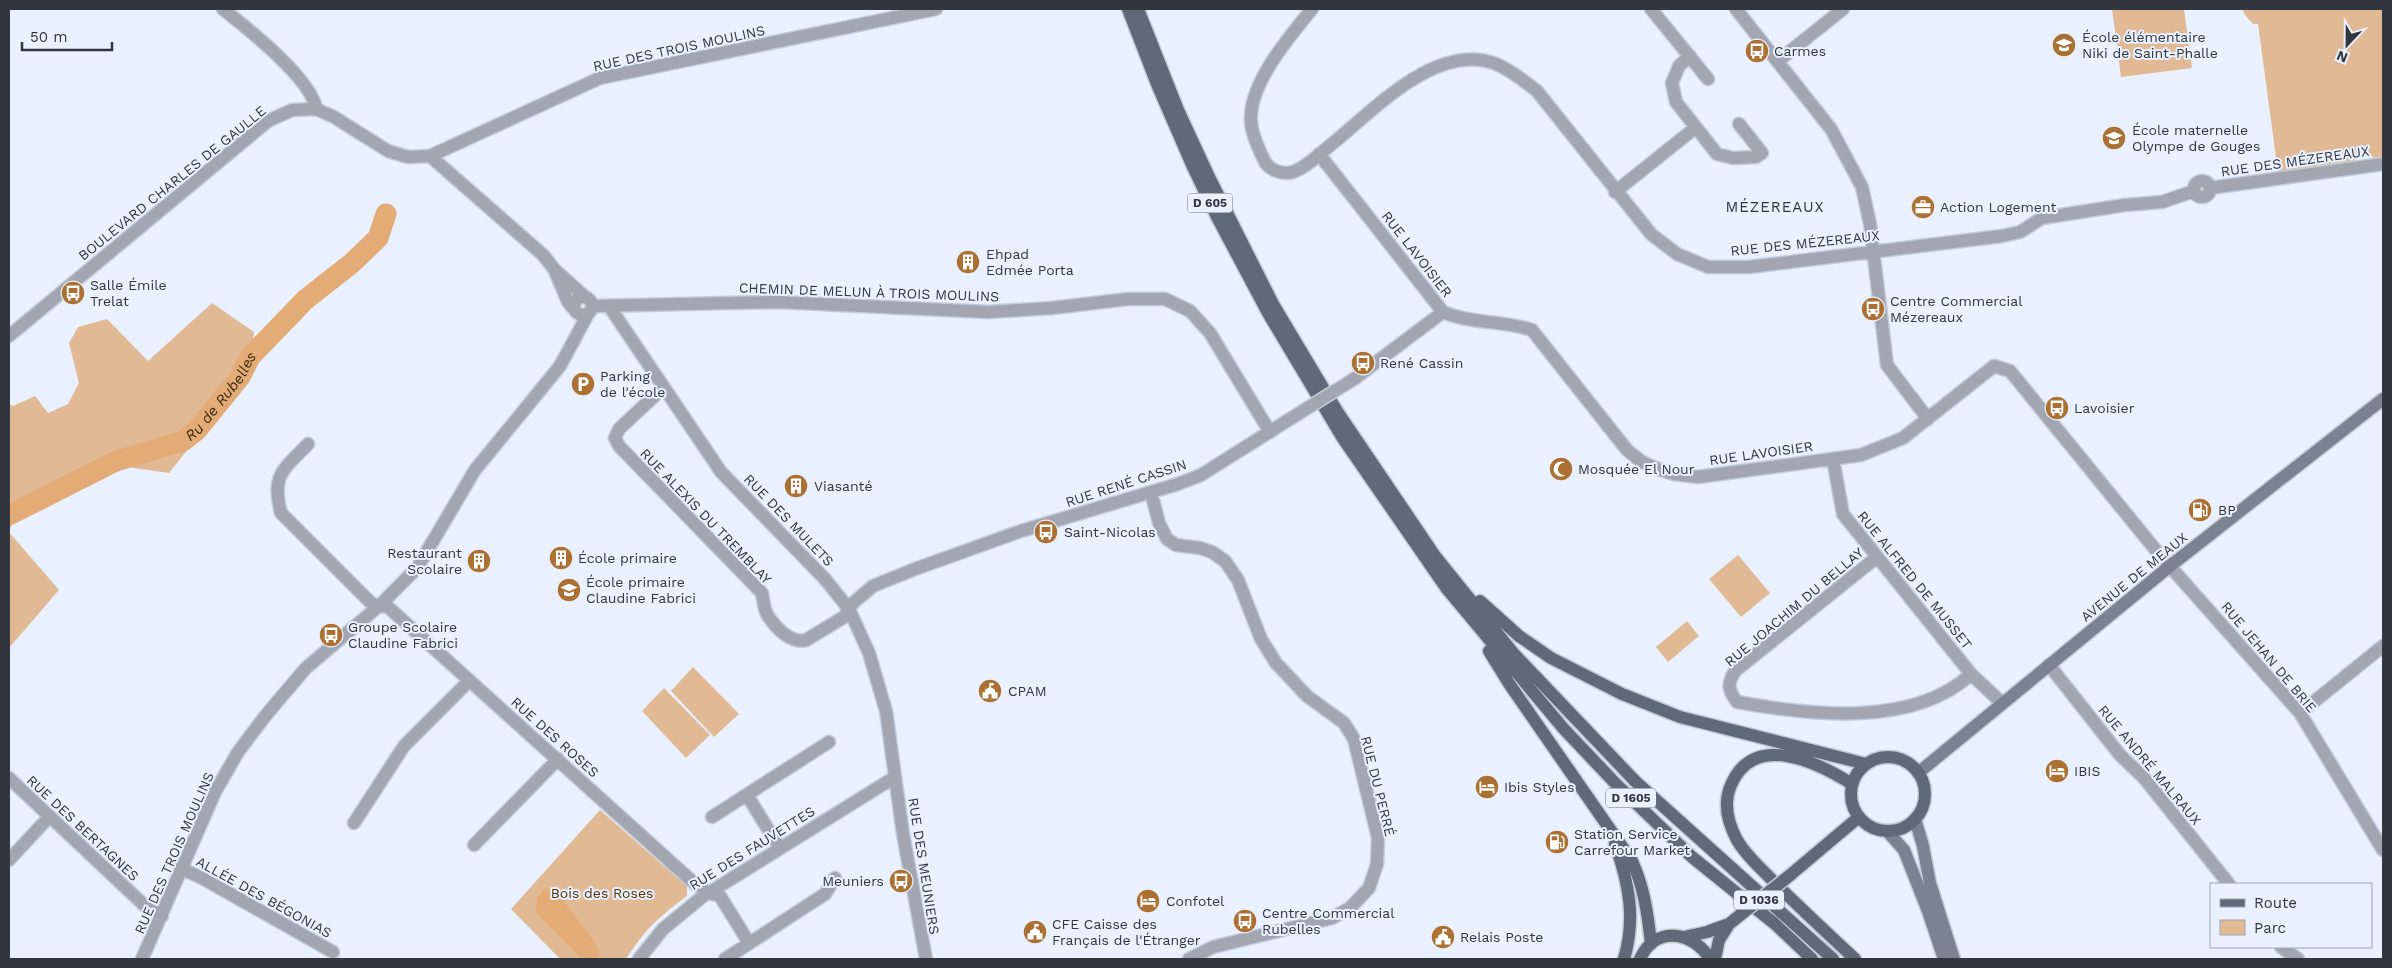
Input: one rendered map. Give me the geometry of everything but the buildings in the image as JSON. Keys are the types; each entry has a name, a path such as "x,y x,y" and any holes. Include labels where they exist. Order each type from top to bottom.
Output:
{"main road":[{"name":"D 605","path":"1128,9 1186,151 1217,217 1268,313 1342,437 1468,617"},
{"name":"D 605","path":"1138,9 1160,68 1202,162 1273,304 1337,411 1435,556"},
{"name":"AVENUE DE MEAUX","path":"1918,773 2170,566 2383,399"},
{"path":"1435,556 1487,608 1520,636 1551,658 1622,694 1680,717 1866,764"},
{"name":"D 1605","path":"1435,556 1514,654 1635,781 1833,959"},
{"path":"1468,617 1510,685 1610,830 1622,844 1639,876 1649,920 1650,944"},
{"name":"D 1605","path":"1468,617 1563,728 1616,784 1692,857 1775,924 1812,959"},
{"path":"1852,784 1806,760 1768,755 1750,761 1741,768 1728,792 1726,804 1732,828 1748,856 1855,959"},
{"path":"1888,757 1910,764 1918,773 1924,784 1925,796 1922,809 1915,820 1902,828 1887,831 1867,825 1859,817 1853,807 1851,796 1852,784 1866,764 1876,759 1888,757"},
{"name":"D 1036","path":"1684,937 1707,932 1729,924 1859,817"},
{"path":"1915,820 1923,846 1930,883 1954,959"},
{"path":"1610,830 1623,865 1630,902 1631,919 1628,945 1624,959"},
{"path":"1887,831 1904,850 1928,911 1944,959"},
{"name":"D 1036","path":"1715,959 1719,940 1729,924"},
{"path":"1640,959 1650,944 1661,938 1672,936 1684,937 1695,941 1704,949 1710,959"}],"street":[{"path":"223,9 260,38 307,88 315,102 316,109"},
{"name":"RUE DES TROIS MOULINS","path":"430,156 600,78 936,9"},
{"name":"RUE DES MÉZEREAUX","path":"1312,9 1277,54 1259,85 1251,117 1256,142 1265,164 1279,172 1293,172 1319,154 1417,76 1436,66 1463,60 1495,63 1537,90 1651,234 1677,254 1708,266 1749,267 2002,236 2020,232 2042,218 2125,205 2162,202 2194,192 2198,196 2204,197 2208,194 2210,188 2383,164"},
{"path":"1651,9 1708,79"},
{"path":"1736,9 1831,129 1862,187 1870,224 1887,365 1928,419"},
{"path":"1778,61 1843,9"},
{"path":"1690,56 1679,66 1672,83 1676,102 1717,154 1733,158 1756,157 1762,153 1739,124"},
{"name":"BOULEVARD CHARLES DE GAULLE","path":"9,336 268,121 292,110 316,109 334,117 388,152 408,158 430,156"},
{"path":"1616,192 1695,128"},
{"name":"RUE LAVOISIER","path":"1319,154 1443,312 1459,319 1520,326 1532,330 1627,450 1642,462 1674,474 1698,477 1861,455 1903,438 1994,366 2010,371 2170,566"},
{"path":"430,156 544,255 554,269 588,305"},
{"path":"554,269 568,302 574,309"},
{"name":"CHEMIN DE MELUN À TROIS MOULINS","path":"588,305 778,302 988,312 1052,308 1128,298 1165,299 1190,311 1210,333 1270,432"},
{"path":"574,309 576,299 588,305"},
{"name":"RUE DES TROIS MOULINS","path":"142,959 162,916 180,868 215,792 238,752 266,715 306,668 380,605 417,568 475,470 560,366 572,344 588,305"},
{"name":"RUE DES MULETS","path":"609,306 722,472 825,579 849,609 876,671 886,711 894,777"},
{"name":"RUE DES TROIS MOULINS","path":"572,344 574,309"},
{"name":"RUE RENÉ CASSIN","path":"849,609 853,603 873,586 915,569 1013,534 1200,475 1354,379 1443,312"},
{"name":"RUE ALEXIS DU TREMBLAY","path":"664,387 619,429 615,438 619,446 762,592 767,615 792,640 798,642 806,640 844,617 849,609"},
{"name":"RUE DES ROSES","path":"308,444 280,473 276,494 281,514 372,604 388,607 694,883 708,893 720,896 749,943"},
{"name":"RUE ALFRED DE MUSSET","path":"1834,459 1843,514 1972,674 2001,705"},
{"name":"RUE DU PERRÉ","path":"1151,492 1159,523 1167,538 1176,545 1200,548 1212,552 1225,560 1238,580 1261,639 1276,663 1307,696 1344,723 1354,739 1378,838 1377,864 1369,888 1350,908 1332,918 1214,947 1190,959"},
{"name":"RUE JOACHIM DU BELLAY","path":"1877,558 1735,671 1729,682 1729,691 1737,702 1776,709 1828,713 1872,711 1910,706 1945,694 1972,674"},
{"name":"RUE JEHAN DE BRIE","path":"2170,566 2300,713 2383,850"},
{"path":"2300,713 2383,646"},
{"name":"RUE ANDRÉ MALRAUX","path":"2049,665 2120,755 2144,778 2228,883"},
{"path":"354,823 404,746 469,681"},
{"path":"712,817 829,742"},
{"path":"474,845 558,759"},
{"name":"RUE DES FAUVETTES","path":"639,959 677,915 779,847 894,777"},
{"name":"RUE DES MEUNIERS","path":"894,777 926,959"},
{"name":"RUE DES BERTAGNES","path":"9,778 144,905 162,916"},
{"path":"747,794 779,847"},
{"path":"9,860 49,817"},
{"name":"ALLÉE DES BÉGONIAS","path":"180,868 202,878 333,952"},
{"path":"724,959 826,894 835,878"},
{"path":"2282,948 2298,959"}],"green space":[{"path":"2112,9 2184,9 2192,68 2121,77"},
{"path":"2243,9 2383,9 2383,158 2375,159 2369,154 2357,156 2354,163 2278,172 2258,24 2253,24 2244,14"},
{"path":"212,303 254,332 250,371 169,473 126,467 18,517 9,529 9,404 13,406 35,396 48,413 68,404 79,383 69,343 78,327 107,319 148,361"},
{"path":"9,532 59,590 9,648"},
{"path":"1738,555 1770,593 1741,617 1709,579"},
{"path":"1687,621 1699,636 1668,662 1656,647"},
{"path":"693,667 739,714 714,737 671,691"},
{"path":"664,688 710,735 686,758 642,711"},
{"name":"Bois des Roses","path":"600,810 687,886 687,896 668,910 654,924 640,939 626,959 560,959 511,909"}],"shaded area":[{"path":"545,888 557,892 594,941 600,953 598,959 582,959 536,913 537,897"}],"waterway":[{"name":"Ru de Rubelles","path":"9,515 116,461 183,441 197,430 240,377 250,357 305,300 352,263 378,238 386,214"}],"place":[{"name":"École élémentaire Niki de Saint-Phalle","path":"2064,45"},
{"name":"Carmes","path":"1757,51"},
{"name":"École maternelle Olympe de Gouges","path":"2114,138"},
{"name":"Action Logement","path":"1923,207"},
{"name":"Ehpad Edmée Porta","path":"968,262"},
{"name":"Salle Émile Trelat","path":"73,293"},
{"name":"Centre Commercial Mézereaux","path":"1873,309"},
{"name":"René Cassin","path":"1363,363"},
{"name":"Parking de l'école","path":"583,384"},
{"name":"Lavoisier","path":"2057,408"},
{"name":"Mosquée El Nour","path":"1561,469"},
{"name":"Viasanté","path":"796,486"},
{"name":"BP","path":"2200,510"},
{"name":"Saint-Nicolas","path":"1046,532"},
{"name":"École primaire","path":"561,558"},
{"name":"Restaurant Scolaire","path":"479,561"},
{"name":"École primaire Claudine Fabrici","path":"569,590"},
{"name":"Groupe Scolaire Claudine Fabrici","path":"331,635"},
{"name":"CPAM","path":"990,691"},
{"name":"IBIS","path":"2057,771"},
{"name":"Ibis Styles","path":"1487,787"},
{"name":"Station Service Carrefour Market","path":"1557,842"},
{"name":"Meuniers","path":"901,881"},
{"name":"Confotel","path":"1148,901"},
{"name":"Centre Commercial Rubelles","path":"1245,921"},
{"name":"CFE Caisse des Français de l'Étranger","path":"1035,932"},
{"name":"Relais Poste","path":"1443,937"}],"district":[{"name":"MÉZEREAUX","path":"1775,207"}]}
